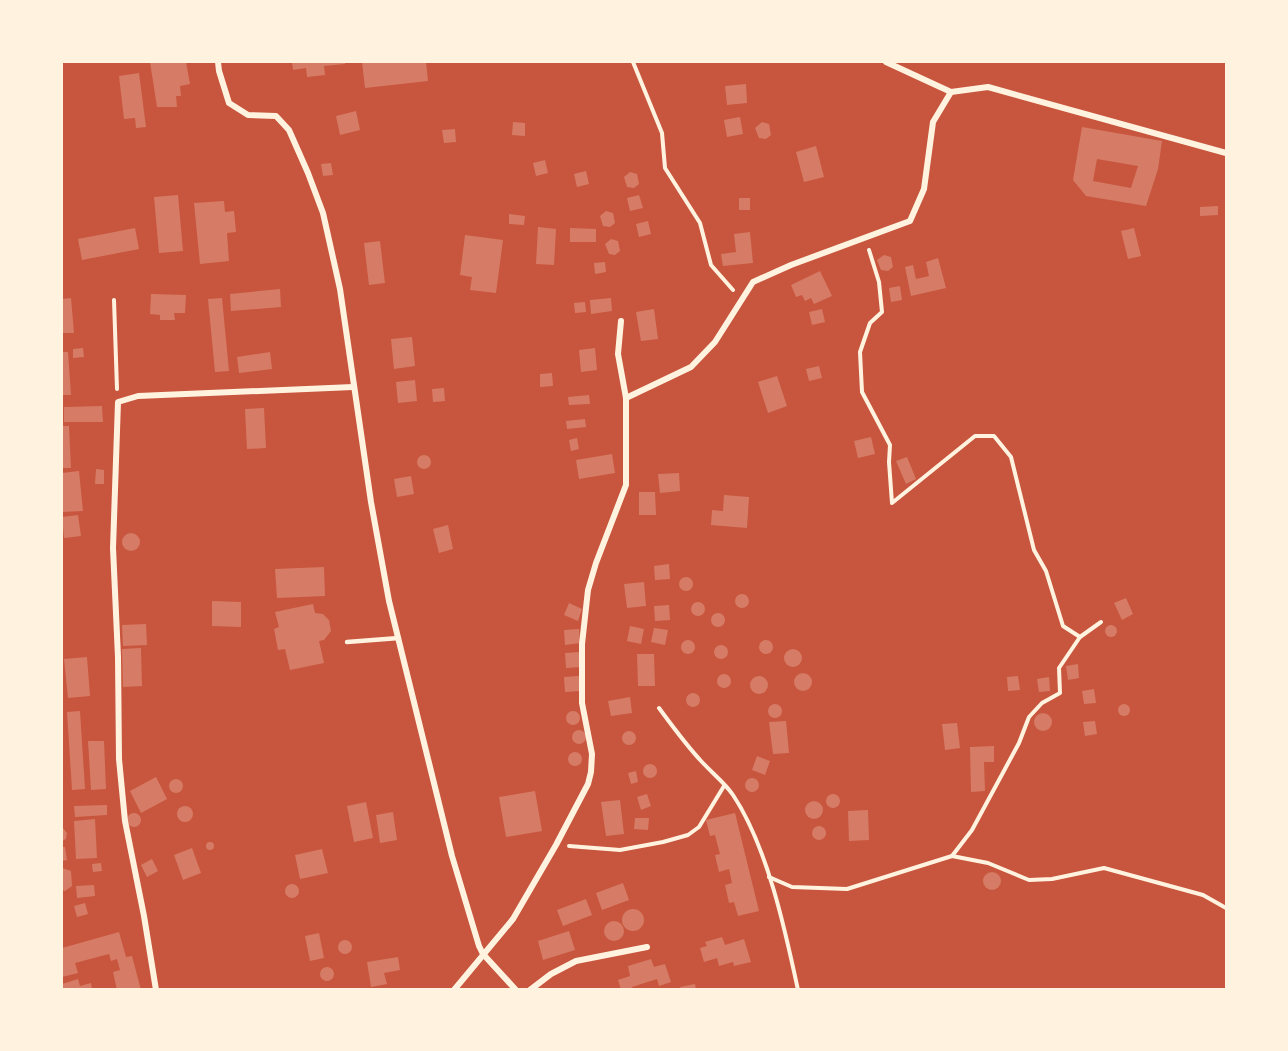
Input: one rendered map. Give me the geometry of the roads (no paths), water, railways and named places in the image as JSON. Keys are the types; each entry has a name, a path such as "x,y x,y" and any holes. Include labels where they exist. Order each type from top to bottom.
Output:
{"street":[{"path":"218,62 229,103 248,115 276,116 289,130 323,213 340,289 371,502 390,602 452,856 483,954 516,990"},
{"path":"886,62 951,92 988,87 1227,153"},
{"path":"626,398 691,368 715,342 753,282 791,265 910,221 924,189 933,122 951,92"},
{"path":"454,990 513,919 588,784 592,761 582,703 584,613 596,563 626,484 626,398 618,354 621,321"},
{"path":"156,990 125,821 119,759 118,657 113,548 118,402 138,396 353,387"},
{"path":"530,990 556,971 576,961 647,947"}],"lane":[{"path":"347,642 399,638"}]}
